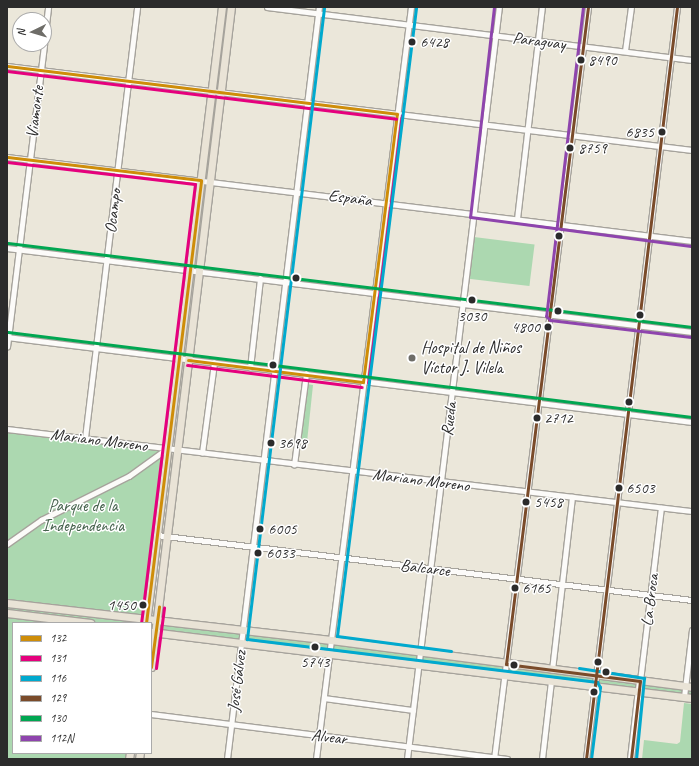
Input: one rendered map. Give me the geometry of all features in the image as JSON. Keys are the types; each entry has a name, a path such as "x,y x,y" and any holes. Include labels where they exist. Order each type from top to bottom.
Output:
{"main road":[{"path":"146,622 222,7"},
{"path":"152,650 153,632 157,622 231,7"},
{"path":"7,603 146,622 331,640 552,670 689,686"},
{"path":"7,613 82,622"},
{"path":"153,632 419,666 692,698"}],"street":[{"name":"Ocampo","path":"85,438 138,7"},
{"name":"Paraguay","path":"267,7 692,60"},
{"name":"José Gálvez","path":"227,759 319,7"},
{"path":"316,759 385,203 411,7"},
{"name":"Rueda","path":"407,759 499,7"},
{"path":"517,219 542,7"},
{"path":"494,758 540,403 588,7"},
{"path":"626,51 631,7"},
{"path":"586,759 677,7"},
{"name":"Viamonte","path":"7,347 43,52"},
{"path":"7,66 692,150"},
{"name":"España","path":"7,157 692,241"},
{"path":"7,248 692,332"},
{"path":"250,368 260,279"},
{"path":"8,338 692,422"},
{"path":"202,453 214,363"},
{"path":"294,465 306,374"},
{"name":"Mariano Moreno","path":"7,429 352,472 692,511"},
{"path":"7,544 41,520 129,476 168,448"},
{"path":"552,670 572,497"},
{"name":"La Broca","path":"631,759 661,508"},
{"name":"Balcarce","path":"157,535 692,600"},
{"path":"684,697 689,686 692,630"},
{"path":"542,759 550,681"},
{"path":"324,698 413,710"},
{"name":"Alvear","path":"152,714 506,759"}],"green space":[{"path":"474,237 535,244 529,286 469,279"},
{"path":"307,384 313,385 307,442 300,441"},
{"name":"Parque de la Independencia","path":"7,429 168,448 146,622 12,622 12,754 130,754 129,759 7,759"},
{"path":"157,622 692,688 691,698 156,632"},
{"path":"684,703 692,704 692,759 642,759 644,740 677,744 680,742"}],"transit line":[{"name":"112N","path":"494,7 470,217 691,246"},
{"name":"112N","path":"583,7 546,316 550,320 691,337"},
{"name":"129","path":"588,7 506,664 640,681 631,759"},
{"name":"129","path":"586,759 677,7"},
{"name":"116","path":"324,8 247,639 597,682 600,687 591,759"},
{"name":"116","path":"416,8 337,636 451,651"},
{"name":"132","path":"7,66 397,114"},
{"name":"131","path":"7,71 396,119"},
{"name":"132","path":"363,382 397,114"},
{"name":"131","path":"368,383 402,115"},
{"name":"132","path":"7,157 201,180"},
{"name":"131","path":"7,162 195,184 141,622"},
{"name":"132","path":"146,622 201,180"},
{"name":"130","path":"8,243 692,327"},
{"name":"130","path":"8,332 692,417"},
{"name":"132","path":"188,360 363,382"},
{"name":"131","path":"187,365 362,387"},
{"name":"132","path":"152,660 159,607"},
{"name":"131","path":"156,668 164,608"},
{"name":"116","path":"579,668 644,678 636,759"}],"place":[{"name":"6428","path":"412,42"},
{"name":"8490","path":"581,60"},
{"name":"6835","path":"662,132"},
{"name":"8759","path":"570,148"},
{"name":"3030","path":"472,300"},
{"name":"4800","path":"548,327"},
{"name":"Hospital de Niños Víctor J. Vilela","path":"412,358"},
{"name":"2712","path":"537,418"},
{"name":"3698","path":"271,443"},
{"name":"6503","path":"619,488"},
{"name":"5458","path":"526,502"},
{"name":"6005","path":"260,529"},
{"name":"6033","path":"258,553"},
{"name":"6165","path":"515,588"},
{"name":"1450","path":"143,605"},
{"name":"5743","path":"315,647"}]}
